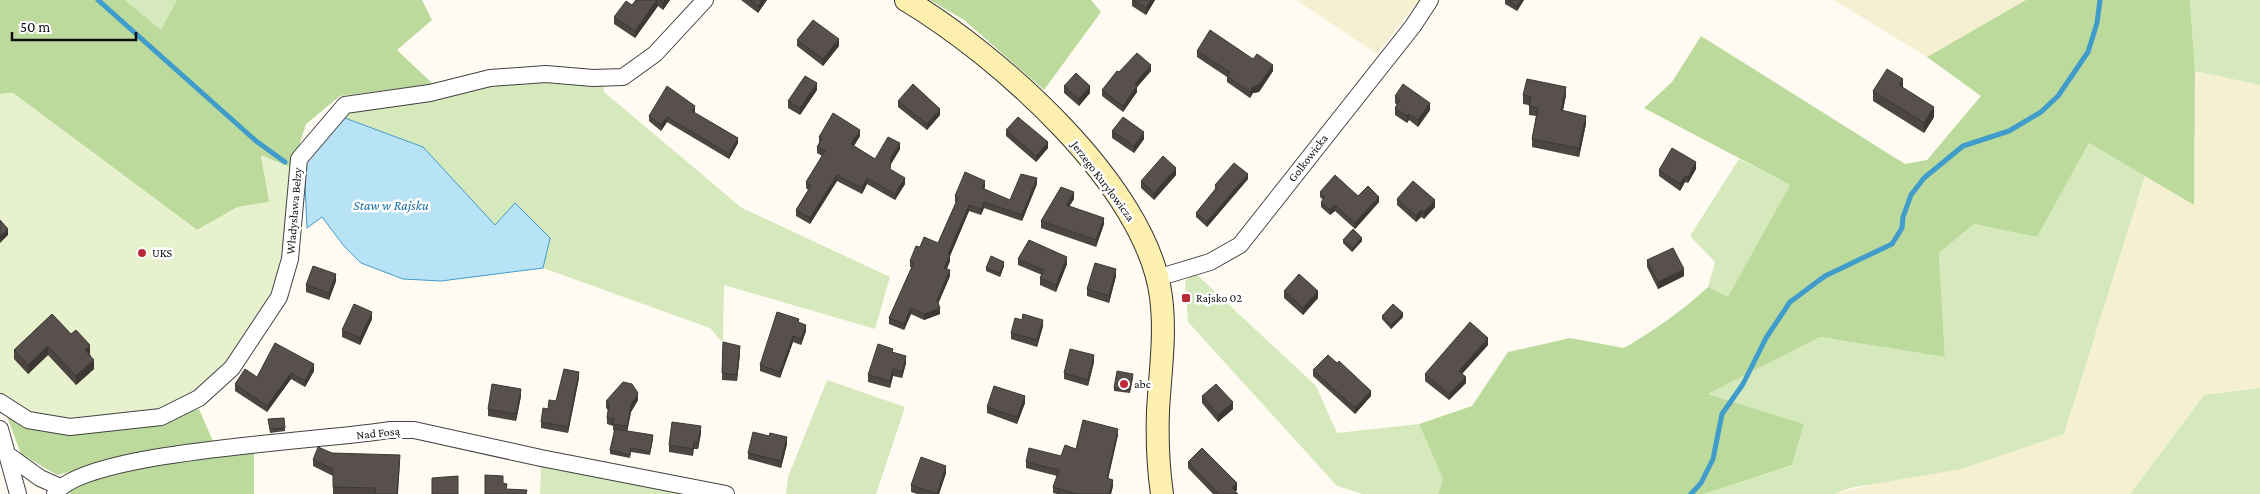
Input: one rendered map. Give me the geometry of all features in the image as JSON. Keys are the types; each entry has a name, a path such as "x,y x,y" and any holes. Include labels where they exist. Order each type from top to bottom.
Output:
{"street":[{"name":"Władysława Bełzy","path":"0,402 28,420 70,427 160,417 199,398 232,368 279,297 290,259 299,159 345,105 430,93 490,78 546,74 593,78 623,77 655,54 705,0"},
{"name":"Jerzego Kuryłowicza","path":"906,0 958,34 1012,77 1080,148 1132,218 1148,247 1157,278 1162,314 1158,436 1162,494"},
{"name":"Golkowicka","path":"1157,278 1210,262 1240,246 1413,26 1430,0"},
{"path":"0,429 18,494"},
{"name":"Nad Fosą","path":"8,454 57,490 86,474 112,467 197,451 406,430 726,494"}],"shaded area":[{"path":"1296,0 1419,0 1377,54"},
{"path":"1834,0 2026,0 1927,57"},
{"path":"2195,71 2260,85 2260,388 2204,395 2130,494 1835,494 2064,434 2145,176 2194,205"}],"green space":[{"path":"0,0 125,0 161,30 177,0 422,0 432,20 397,50 433,84 340,96 306,124 292,168 261,156 270,202 238,207 197,230 13,93 0,94"},
{"path":"125,0 177,0 162,31"},
{"path":"930,0 1091,0 1101,12 1044,90 964,20"},
{"path":"2026,0 2190,0 2195,71 2194,205 2089,143 2037,237 1974,224 1939,253 1945,357 1820,337 1708,394 1804,424 1792,465 1704,494 1438,494 1443,479 1419,424 1472,406 1508,352 1570,338 1624,348 1668,320 1708,287 1728,297 1790,185 1644,108 1672,82 1701,36 1905,164 1927,160 1981,96 1927,57"},
{"path":"2190,0 2260,0 2260,85 2195,71"},
{"path":"507,82 603,82 604,92 742,208 890,277 875,329 724,285 723,343 710,328 543,268 550,238 515,203 495,226 423,147 342,117 355,109"},
{"name":"UKS","path":"13,93 197,230 238,207 269,202 261,155 292,168 282,265 275,294 227,365 196,393 165,408 105,419 67,420 28,413 0,398 0,94"},
{"path":"2089,143 2145,176 2064,434 1961,469 1850,488 1835,494 1704,494 1792,465 1804,424 1708,394 1820,337 1945,357 1939,253 1974,224 2037,237"},
{"path":"1739,159 1790,185 1728,298 1708,287 1715,262 1690,236"},
{"path":"1195,273 1316,386 1337,433 1419,424 1443,479 1438,494 1363,494 1337,486 1188,322 1185,281"},
{"path":"827,380 905,407 876,494 786,494 788,477"},
{"path":"2260,388 2260,494 2130,494 2204,395"},
{"path":"199,409 215,446 88,467 57,475 21,454 6,414 122,429"},
{"path":"254,450 254,494 69,494 76,484 102,472"},
{"path":"541,461 683,494 540,494"}],"water":[{"name":"Staw w Rajsku","path":"342,117 423,147 495,225 515,203 550,238 543,268 441,281 403,279 361,263 344,246 322,217 307,228 304,164"}],"building":[{"path":"636,0 657,0 635,31 614,17 626,1 632,5"},
{"path":"750,0 762,0 758,6"},
{"path":"1133,0 1151,0 1146,8"},
{"path":"1508,0 1521,0 1517,6"},
{"path":"813,20 839,39 823,59 797,40"},
{"path":"1210,30 1253,59 1257,54 1273,65 1259,85 1253,87 1250,92 1227,76 1230,72 1197,51"},
{"path":"1137,53 1151,65 1135,84 1137,86 1123,106 1102,90 1117,71 1119,72"},
{"path":"1887,69 1903,79 1899,85 1934,107 1924,123 1873,91"},
{"path":"1076,73 1090,86 1079,99 1064,86"},
{"path":"805,76 817,83 800,108 788,101"},
{"path":"1527,79 1566,87 1561,110 1586,116 1579,148 1532,139 1538,108 1529,106 1531,97 1523,95"},
{"path":"913,84 940,109 927,124 898,101"},
{"path":"1403,84 1430,103 1418,120 1409,114 1407,116 1395,108 1400,100 1395,96"},
{"path":"667,86 695,106 692,111 738,138 729,154 667,117 661,125 649,116"},
{"path":"833,113 860,130 851,144 875,159 888,137 900,143 891,158 890,169 905,178 895,194 867,178 862,188 837,175 810,218 796,210 811,186 806,182 825,151 817,147 822,139 819,137"},
{"path":"1018,117 1048,142 1036,156 1006,130"},
{"path":"1123,117 1144,132 1134,146 1112,131"},
{"path":"1672,148 1696,162 1688,177 1685,176 1680,184 1659,170"},
{"path":"1163,156 1176,168 1154,193 1141,181"},
{"path":"1234,163 1248,174 1207,222 1196,213 1217,187 1215,185"},
{"path":"965,172 985,181 982,188 1010,200 1021,174 1037,178 1022,215 984,202 981,209 969,205 944,268 950,270 937,300 940,308 924,314 911,308 904,324 889,318 914,262 910,261 916,246 920,247 924,237 938,243 958,198 955,196"},
{"path":"1335,175 1358,196 1368,186 1379,197 1355,223 1335,205 1330,210 1321,202 1325,197 1320,192"},
{"path":"1413,181 1435,200 1424,212 1421,210 1416,216 1397,199"},
{"path":"1061,187 1074,192 1066,205 1104,218 1096,240 1041,221"},
{"path":"0,220 8,229 0,236"},
{"path":"1353,229 1362,238 1352,248 1343,240"},
{"path":"1029,240 1067,257 1056,285 1040,278 1044,270 1018,259"},
{"path":"1673,248 1684,269 1658,282 1647,260"},
{"path":"991,256 1004,262 1000,273 986,268"},
{"path":"1095,263 1116,269 1109,296 1087,289"},
{"path":"313,266 336,274 329,293 306,285"},
{"path":"1299,274 1318,291 1303,308 1284,291"},
{"path":"354,304 372,312 360,338 342,330"},
{"path":"1393,304 1403,313 1391,325 1382,316"},
{"path":"777,312 799,319 798,322 806,325 801,339 793,336 780,372 760,365"},
{"path":"52,314 71,334 76,330 90,345 85,350 94,360 76,376 48,346 28,365 14,350"},
{"path":"1023,314 1043,320 1037,340 1011,333 1015,318 1022,320"},
{"path":"1470,322 1488,338 1459,371 1466,377 1449,394 1425,374"},
{"path":"723,342 740,346 737,375 722,373"},
{"path":"275,343 314,364 305,381 291,373 267,406 235,384 245,369 257,377"},
{"path":"878,344 893,349 892,352 906,356 902,372 893,369 890,381 868,375"},
{"path":"1070,349 1094,355 1088,380 1064,373"},
{"path":"1328,355 1337,363 1339,361 1371,391 1355,408 1313,370"},
{"path":"564,369 579,372 568,427 541,422 543,408 548,409 549,400 556,401"},
{"path":"1117,371 1133,374 1130,390 1114,388"},
{"path":"623,382 632,384 638,393 631,405 627,426 613,424 614,419 607,418 609,404 606,401"},
{"path":"492,384 521,389 516,414 488,409"},
{"path":"1216,384 1233,402 1218,415 1202,396"},
{"path":"994,386 1025,396 1017,417 987,407"},
{"path":"284,418 285,428 270,429 268,419"},
{"path":"1083,420 1118,429 1107,478 1113,480 1109,494 1076,494 1053,487 1059,470 1026,462 1029,448 1061,456 1065,445 1076,449"},
{"path":"672,422 701,426 698,442 694,442 693,449 669,445"},
{"path":"615,429 653,435 650,452 631,448 630,455 610,450"},
{"path":"753,432 769,436 770,433 787,437 781,461 748,453"},
{"path":"318,447 332,453 400,455 397,494 375,494 375,488 333,487 333,469 313,460"},
{"path":"1202,448 1237,483 1232,488 1238,494 1219,494 1188,462"},
{"path":"921,457 946,466 937,494 911,485"},
{"path":"485,475 503,476 503,483 507,484 506,489 527,490 526,494 485,494"},
{"path":"458,476 458,494 432,494 432,478"}],"waterway":[{"path":"98,0 256,141 285,162"},
{"path":"1691,494 1701,483 1713,459 1722,414 1743,384 1766,338 1790,302 1825,276 1892,244 1902,228 1903,217 1911,195 1924,178 1963,146 2009,131 2041,112 2058,96 2088,52 2097,23 2100,0"}],"place":[{"name":"UKS","path":"142,253"},
{"name":"Rajsko 02","path":"1186,298"},
{"name":"abc","path":"1124,384"}]}
